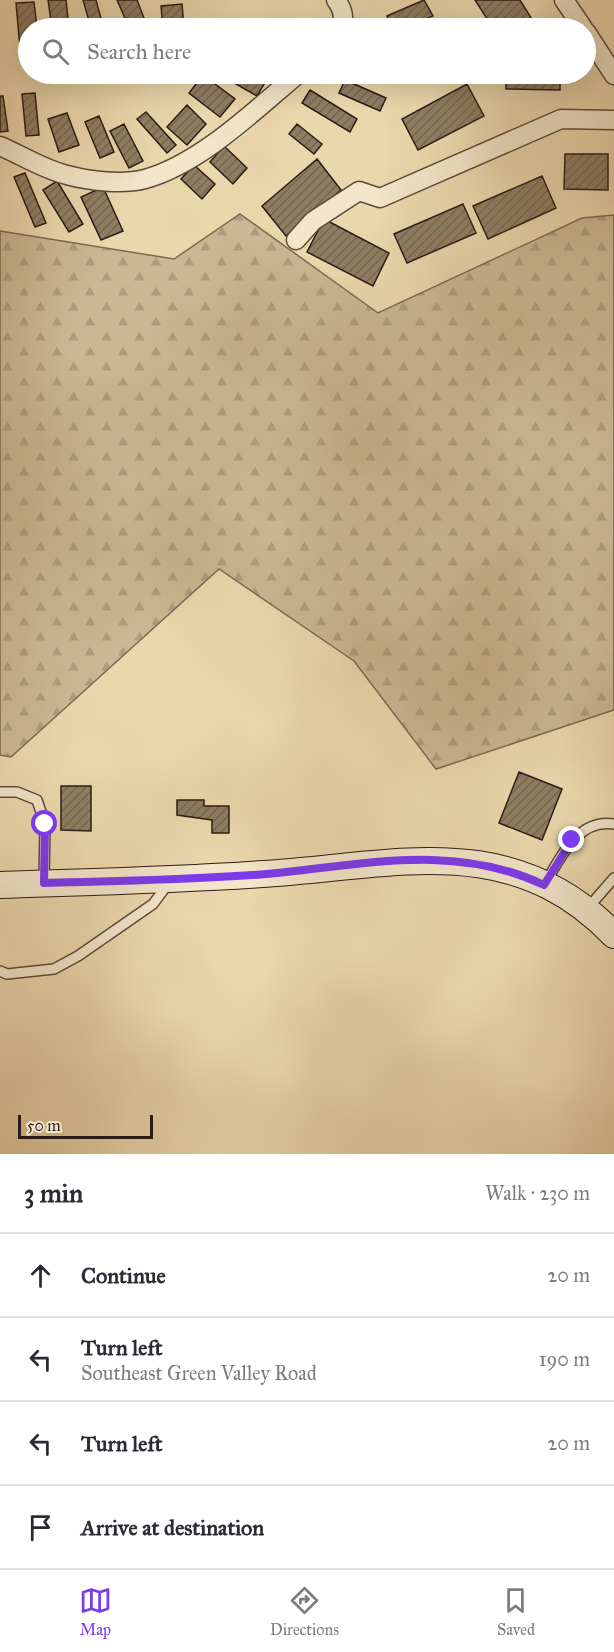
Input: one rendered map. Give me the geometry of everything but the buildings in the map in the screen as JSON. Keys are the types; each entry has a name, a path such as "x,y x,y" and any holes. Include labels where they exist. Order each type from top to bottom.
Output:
{"street":[{"path":"336,0 342,7 343,18"},
{"path":"564,0 576,18"},
{"path":"596,48 614,75"},
{"path":"0,146 66,175 105,180 143,179 183,163 244,120 286,84"},
{"path":"296,240 313,221 359,191 380,198 561,119 614,120"},
{"path":"0,885 172,879 445,859 506,869 544,885 586,911 614,935"}],"lane":[{"path":"0,792 17,792 37,800 45,824 44,883"},
{"path":"544,885 572,840 587,828 614,824"},
{"path":"586,911 614,878"},
{"path":"0,971 7,974 54,969 153,904 172,879"}],"green space":[{"path":"240,214 378,313 582,218 614,215 614,710 436,769 354,661 219,569 11,757 0,755 0,231 174,259"}],"route":[{"path":"45,824 44,883 266,874 385,862 445,859 506,869 544,885 572,840"}]}
